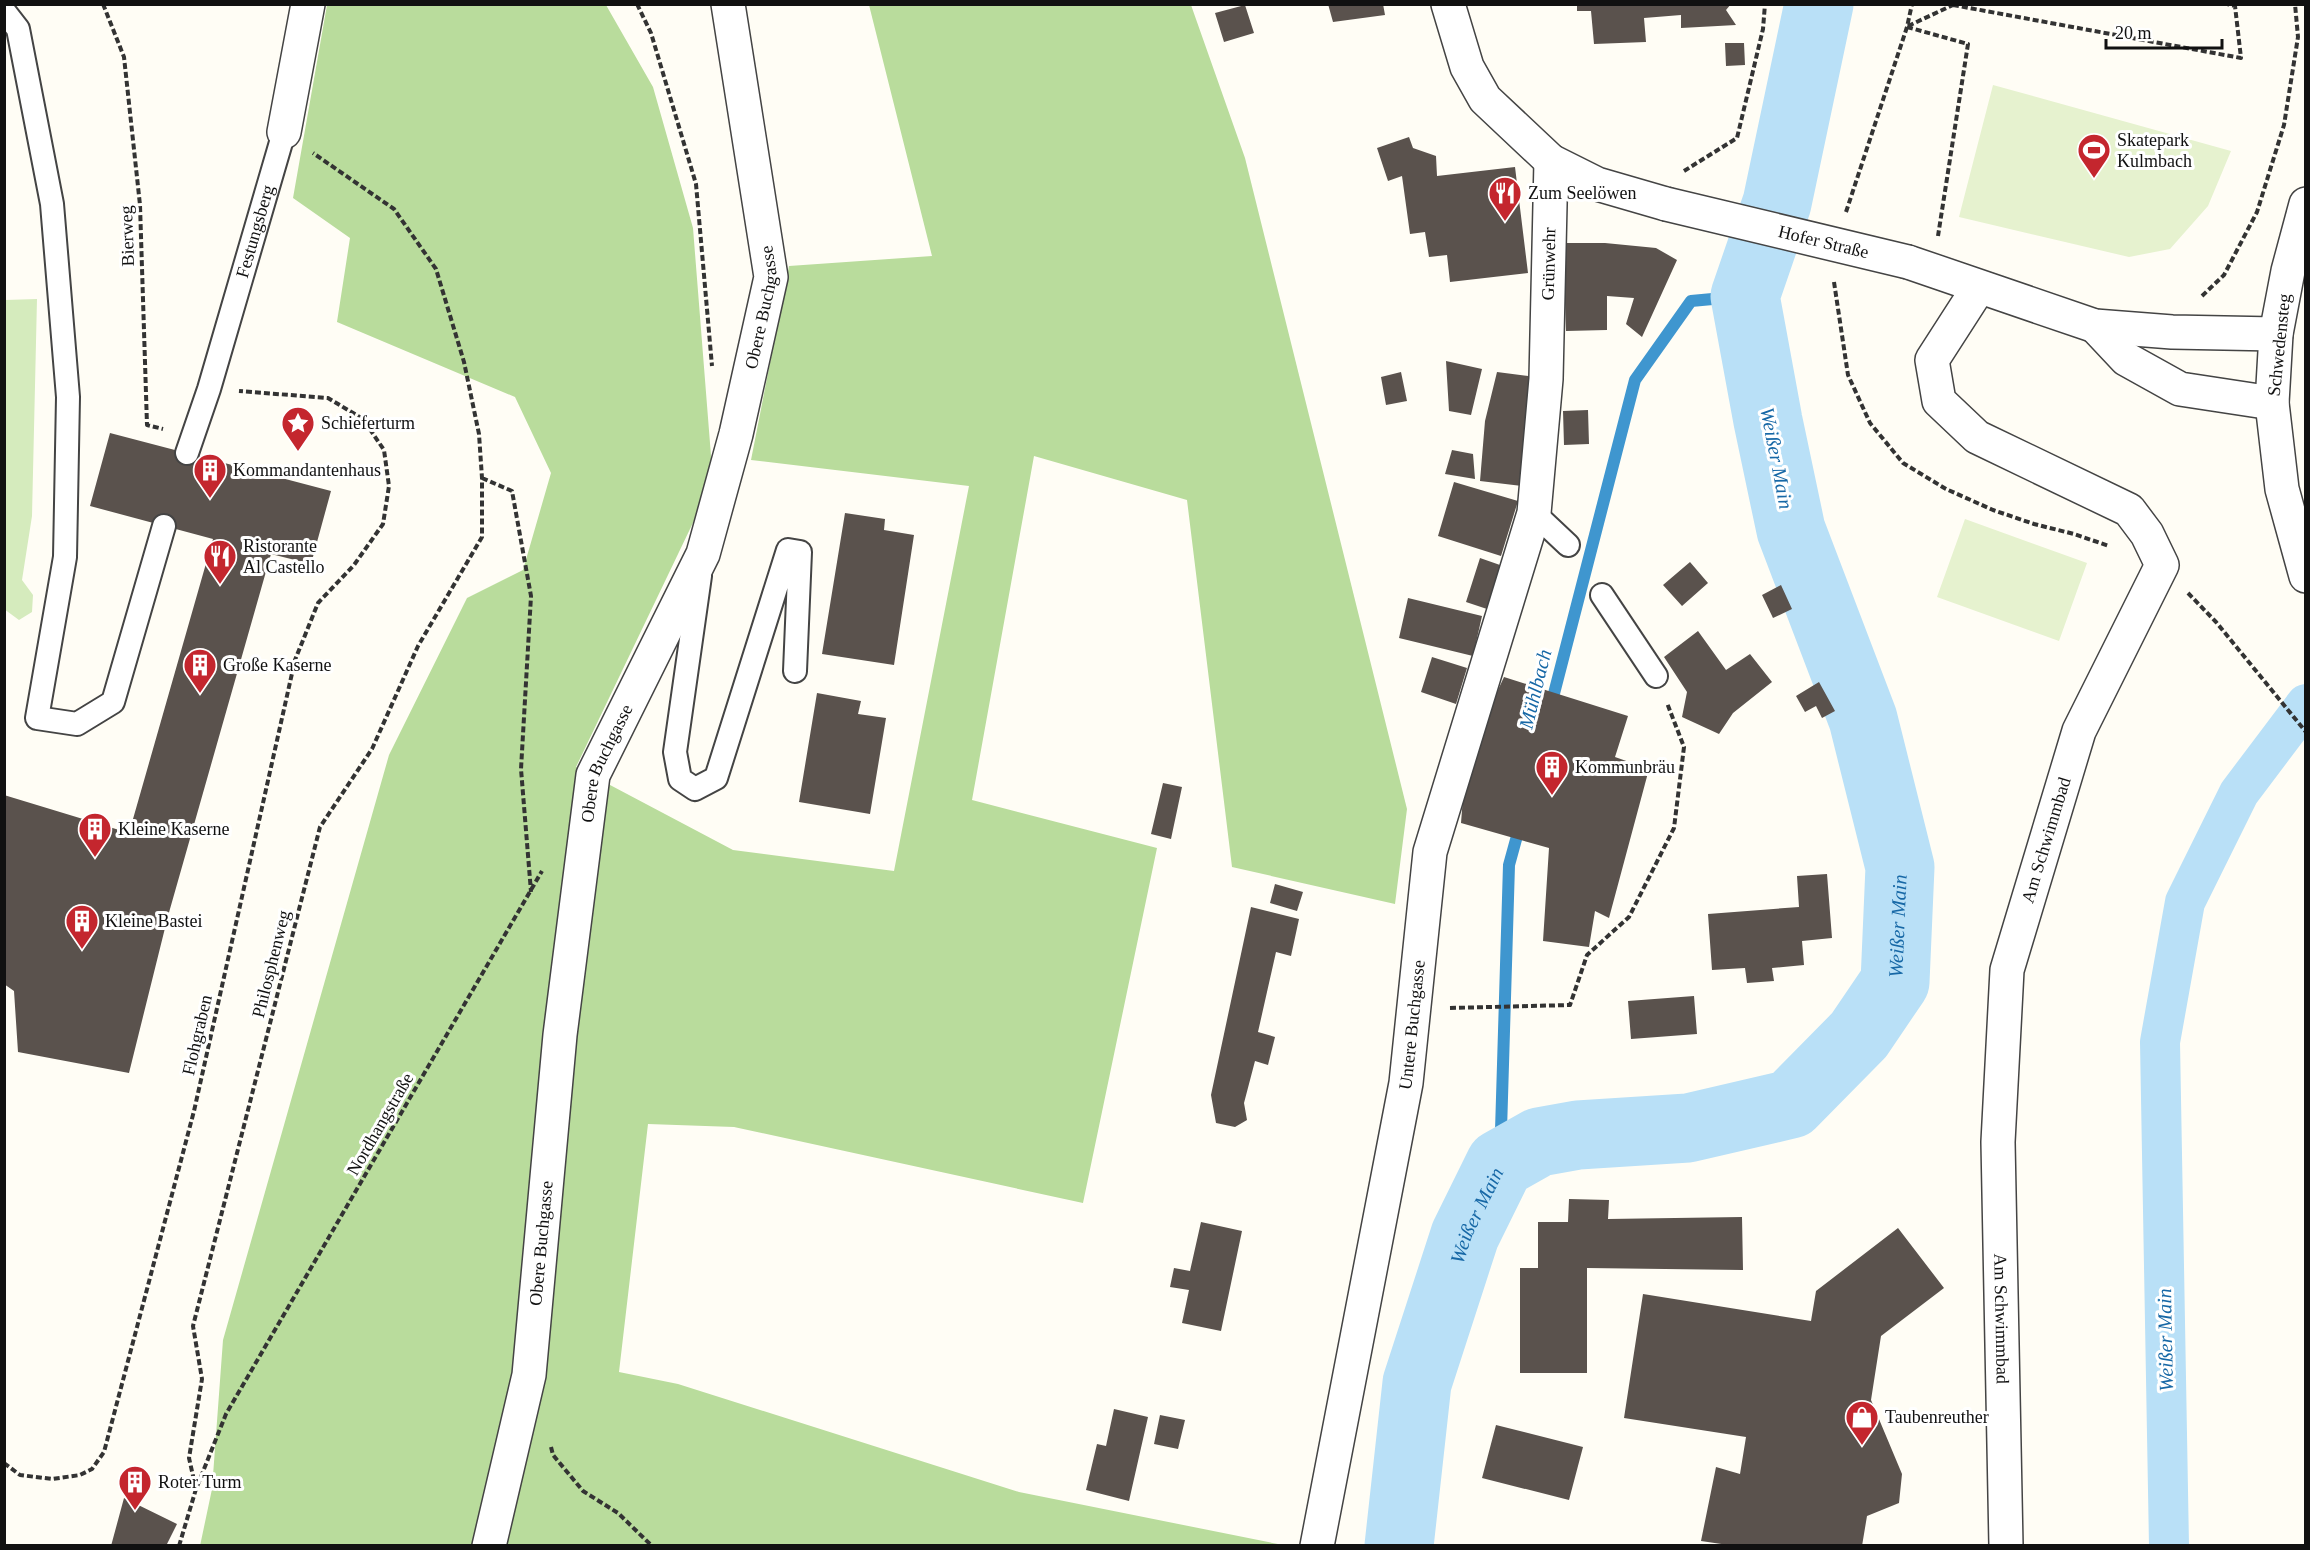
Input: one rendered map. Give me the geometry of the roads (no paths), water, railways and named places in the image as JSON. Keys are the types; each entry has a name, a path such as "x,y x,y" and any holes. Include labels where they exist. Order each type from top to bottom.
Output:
{"street":[{"name":"Festungsberg","path":"284,132 308,4"},
{"name":"Obere Buchgasse","path":"489,1545 529,1375 560,1035 593,775 703,554 735,434 771,277 728,4"},
{"path":"1448,4 1467,67 1485,99 1551,160"},
{"name":"Hofer Straße","path":"1551,160 1597,184 1654,200 1908,261 2095,326 2172,332 2276,334"},
{"name":"Grünwehr","path":"1534,513 1546,379 1551,160"},
{"name":"Schwedensteg","path":"2306,204 2288,271 2276,334 2272,403 2282,489 2306,576"},
{"name":"Am Schwimmbad","path":"1979,287 1932,360 1939,401 1977,437 2129,510 2147,534 2162,565 2079,731 2007,970 1998,1142 2006,1545"},
{"name":"Hofer Straße","path":"2095,326 2126,358 2180,389 2272,403"},
{"name":"Untere Buchgasse","path":"1317,1545 1406,1083 1430,852 1534,513"}],"lane":[{"path":"4,11 18,29 52,204 68,397 65,556 37,718 77,724 113,702 164,525"},
{"name":"Festungsberg","path":"190,444 209,389 284,132"},
{"path":"1534,513 1568,545"},
{"path":"703,554 675,752 680,779 695,789 716,778 788,550 800,552 795,671"},
{"path":"1602,595 1656,676"}],"waterway":[{"name":"Weißer Main","path":"1399,1546 1417,1383 1465,1235 1500,1164 1539,1142 1578,1135 1688,1128 1791,1104 1859,1035 1895,982 1900,867 1863,719 1791,530 1745,296 1777,203 1819,4"},
{"name":"Mühlbach","path":"1550,709 1635,380 1691,301 1745,296"},
{"name":"Weißer Main","path":"2169,1546 2160,1042 2185,902 2239,793 2306,704"},
{"name":"Mühlbach","path":"1500,1164 1509,865 1520,825"}],"place":[{"name":"Skatepark Kulmbach","path":"2094,179"},
{"name":"Zum Seelöwen","path":"1505,222"},
{"name":"Schieferturm","path":"298,452"},
{"name":"Kommandantenhaus","path":"210,499"},
{"name":"Ristorante Al Castello","path":"220,585"},
{"name":"Große Kaserne","path":"200,694"},
{"name":"Kommunbräu","path":"1552,796"},
{"name":"Kleine Kaserne","path":"95,858"},
{"name":"Kleine Bastei","path":"82,950"},
{"name":"Taubenreuther","path":"1862,1446"},
{"name":"Roter Turm","path":"135,1511"}]}
